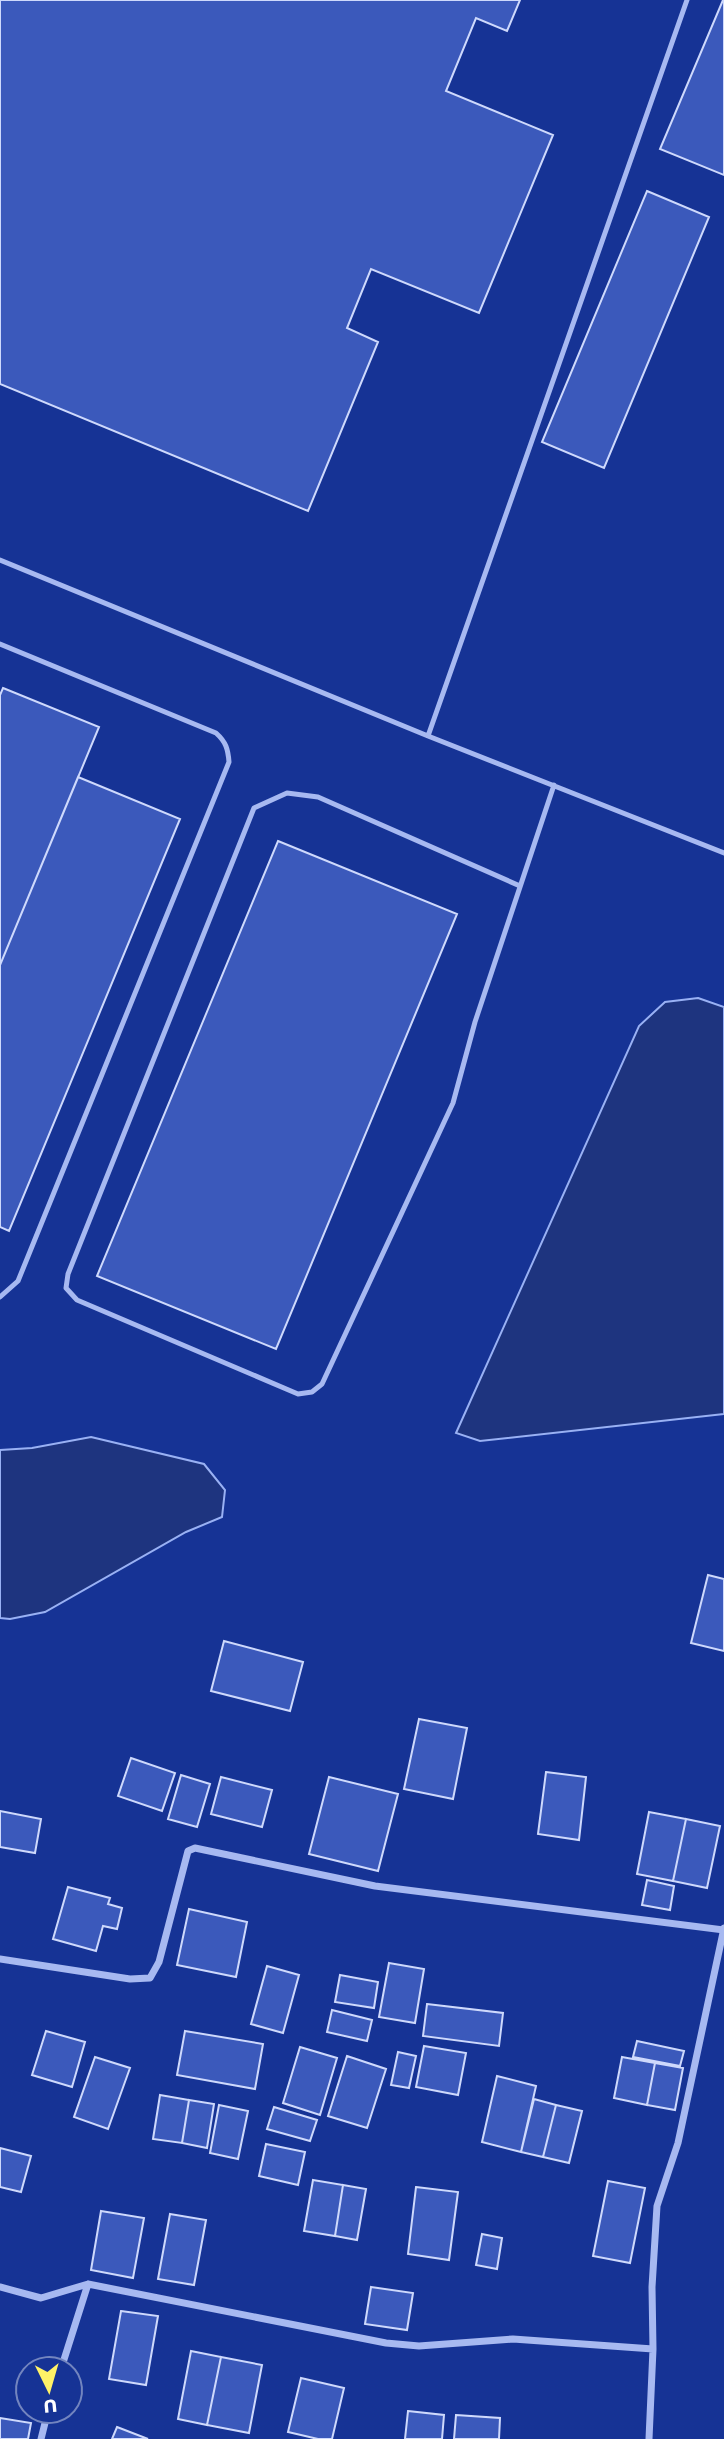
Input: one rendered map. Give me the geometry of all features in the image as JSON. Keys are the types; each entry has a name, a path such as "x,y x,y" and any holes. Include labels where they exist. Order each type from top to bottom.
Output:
{"street":[{"path":"0,1959 130,1979 150,1978 159,1962 188,1851 195,1848 375,1886 724,1929 678,2143 657,2206 652,2287 653,2349 649,2439"},
{"path":"0,2287 41,2298 88,2284 386,2343 419,2346 513,2339 653,2349"},
{"path":"65,2355 88,2284"}],"lane":[{"path":"428,736 687,0"},
{"path":"0,559 428,736 724,853"},
{"path":"0,644 216,733 224,740 229,762 18,1281 0,1297"},
{"path":"520,886 318,797 287,793 254,808 68,1274 66,1287 77,1300 298,1394 312,1392 322,1384 453,1103 475,1022 554,785"}],"water":[{"path":"698,998 724,1007 724,1414 480,1441 456,1433 639,1026 665,1002"},
{"path":"91,1437 204,1464 225,1490 222,1517 186,1532 45,1612 10,1619 0,1618 0,1450 32,1448"}],"building":[{"path":"0,0 520,0 507,31 476,18 446,91 553,135 479,313 371,269 347,328 378,342 308,511 0,384"},
{"path":"724,0 724,175 660,149"},
{"path":"647,191 709,217 604,468 542,442"},
{"path":"3,688 99,727 0,965 0,695"},
{"path":"78,777 180,819 9,1231 0,1227 0,965"},
{"path":"278,841 457,914 276,1349 97,1276"},
{"path":"708,1575 724,1579 724,1651 691,1643"},
{"path":"224,1641 303,1662 290,1711 211,1691"},
{"path":"419,1719 467,1728 453,1799 404,1789"},
{"path":"131,1758 175,1773 162,1811 118,1796"},
{"path":"546,1772 586,1777 579,1840 538,1834"},
{"path":"181,1775 210,1784 197,1827 168,1819"},
{"path":"221,1777 272,1790 262,1827 211,1814"},
{"path":"329,1777 398,1794 378,1871 309,1854"},
{"path":"0,1811 41,1819 35,1853 0,1847"},
{"path":"649,1812 686,1819 673,1881 637,1874"},
{"path":"686,1819 720,1826 707,1888 673,1881"},
{"path":"647,1880 674,1886 670,1910 642,1905"},
{"path":"68,1887 110,1898 108,1904 122,1908 117,1929 103,1926 96,1951 53,1939"},
{"path":"189,1909 247,1922 236,1977 177,1965"},
{"path":"389,1963 424,1969 415,2023 379,2017"},
{"path":"267,1966 299,1975 283,2033 251,2024"},
{"path":"340,1975 378,1982 374,2008 335,2002"},
{"path":"427,2004 503,2013 499,2046 423,2036"},
{"path":"332,2010 372,2020 367,2041 327,2032"},
{"path":"46,2031 85,2042 72,2087 32,2075"},
{"path":"185,2031 263,2044 255,2089 177,2075"},
{"path":"637,2041 684,2051 680,2066 633,2057"},
{"path":"424,2046 466,2053 458,2095 416,2087"},
{"path":"300,2047 337,2058 320,2115 283,2103"},
{"path":"398,2052 416,2056 409,2088 391,2085"},
{"path":"347,2056 386,2069 367,2128 328,2116"},
{"path":"95,2057 130,2068 108,2129 74,2117"},
{"path":"622,2057 655,2063 647,2105 614,2098"},
{"path":"655,2063 683,2068 675,2110 647,2105"},
{"path":"497,2076 536,2086 521,2152 482,2142"},
{"path":"160,2095 189,2100 182,2143 153,2139"},
{"path":"534,2099 556,2105 543,2157 521,2152"},
{"path":"189,2100 214,2104 207,2148 182,2143"},
{"path":"219,2105 248,2111 238,2159 210,2153"},
{"path":"556,2105 582,2111 569,2163 543,2157"},
{"path":"274,2107 317,2120 310,2141 267,2129"},
{"path":"266,2144 305,2152 298,2185 259,2176"},
{"path":"0,2148 31,2156 21,2192 0,2187"},
{"path":"313,2180 343,2185 335,2236 304,2231"},
{"path":"608,2181 645,2188 630,2263 593,2256"},
{"path":"343,2185 366,2189 357,2240 335,2236"},
{"path":"416,2187 458,2192 449,2260 408,2254"},
{"path":"101,2211 144,2218 133,2278 91,2270"},
{"path":"170,2214 206,2220 194,2285 158,2279"},
{"path":"482,2234 502,2238 497,2269 476,2265"},
{"path":"371,2287 413,2293 407,2330 365,2324"},
{"path":"121,2311 158,2316 146,2385 109,2379"},
{"path":"191,2351 221,2357 207,2425 178,2419"},
{"path":"221,2357 262,2365 249,2433 207,2425"},
{"path":"301,2378 344,2388 332,2439 318,2439 288,2432"},
{"path":"408,2411 444,2415 442,2439 405,2439"},
{"path":"456,2415 500,2418 499,2439 454,2439"},
{"path":"0,2418 14,2420 14,2425 31,2425 28,2439 0,2439"},
{"path":"117,2427 148,2439 112,2439"}]}
